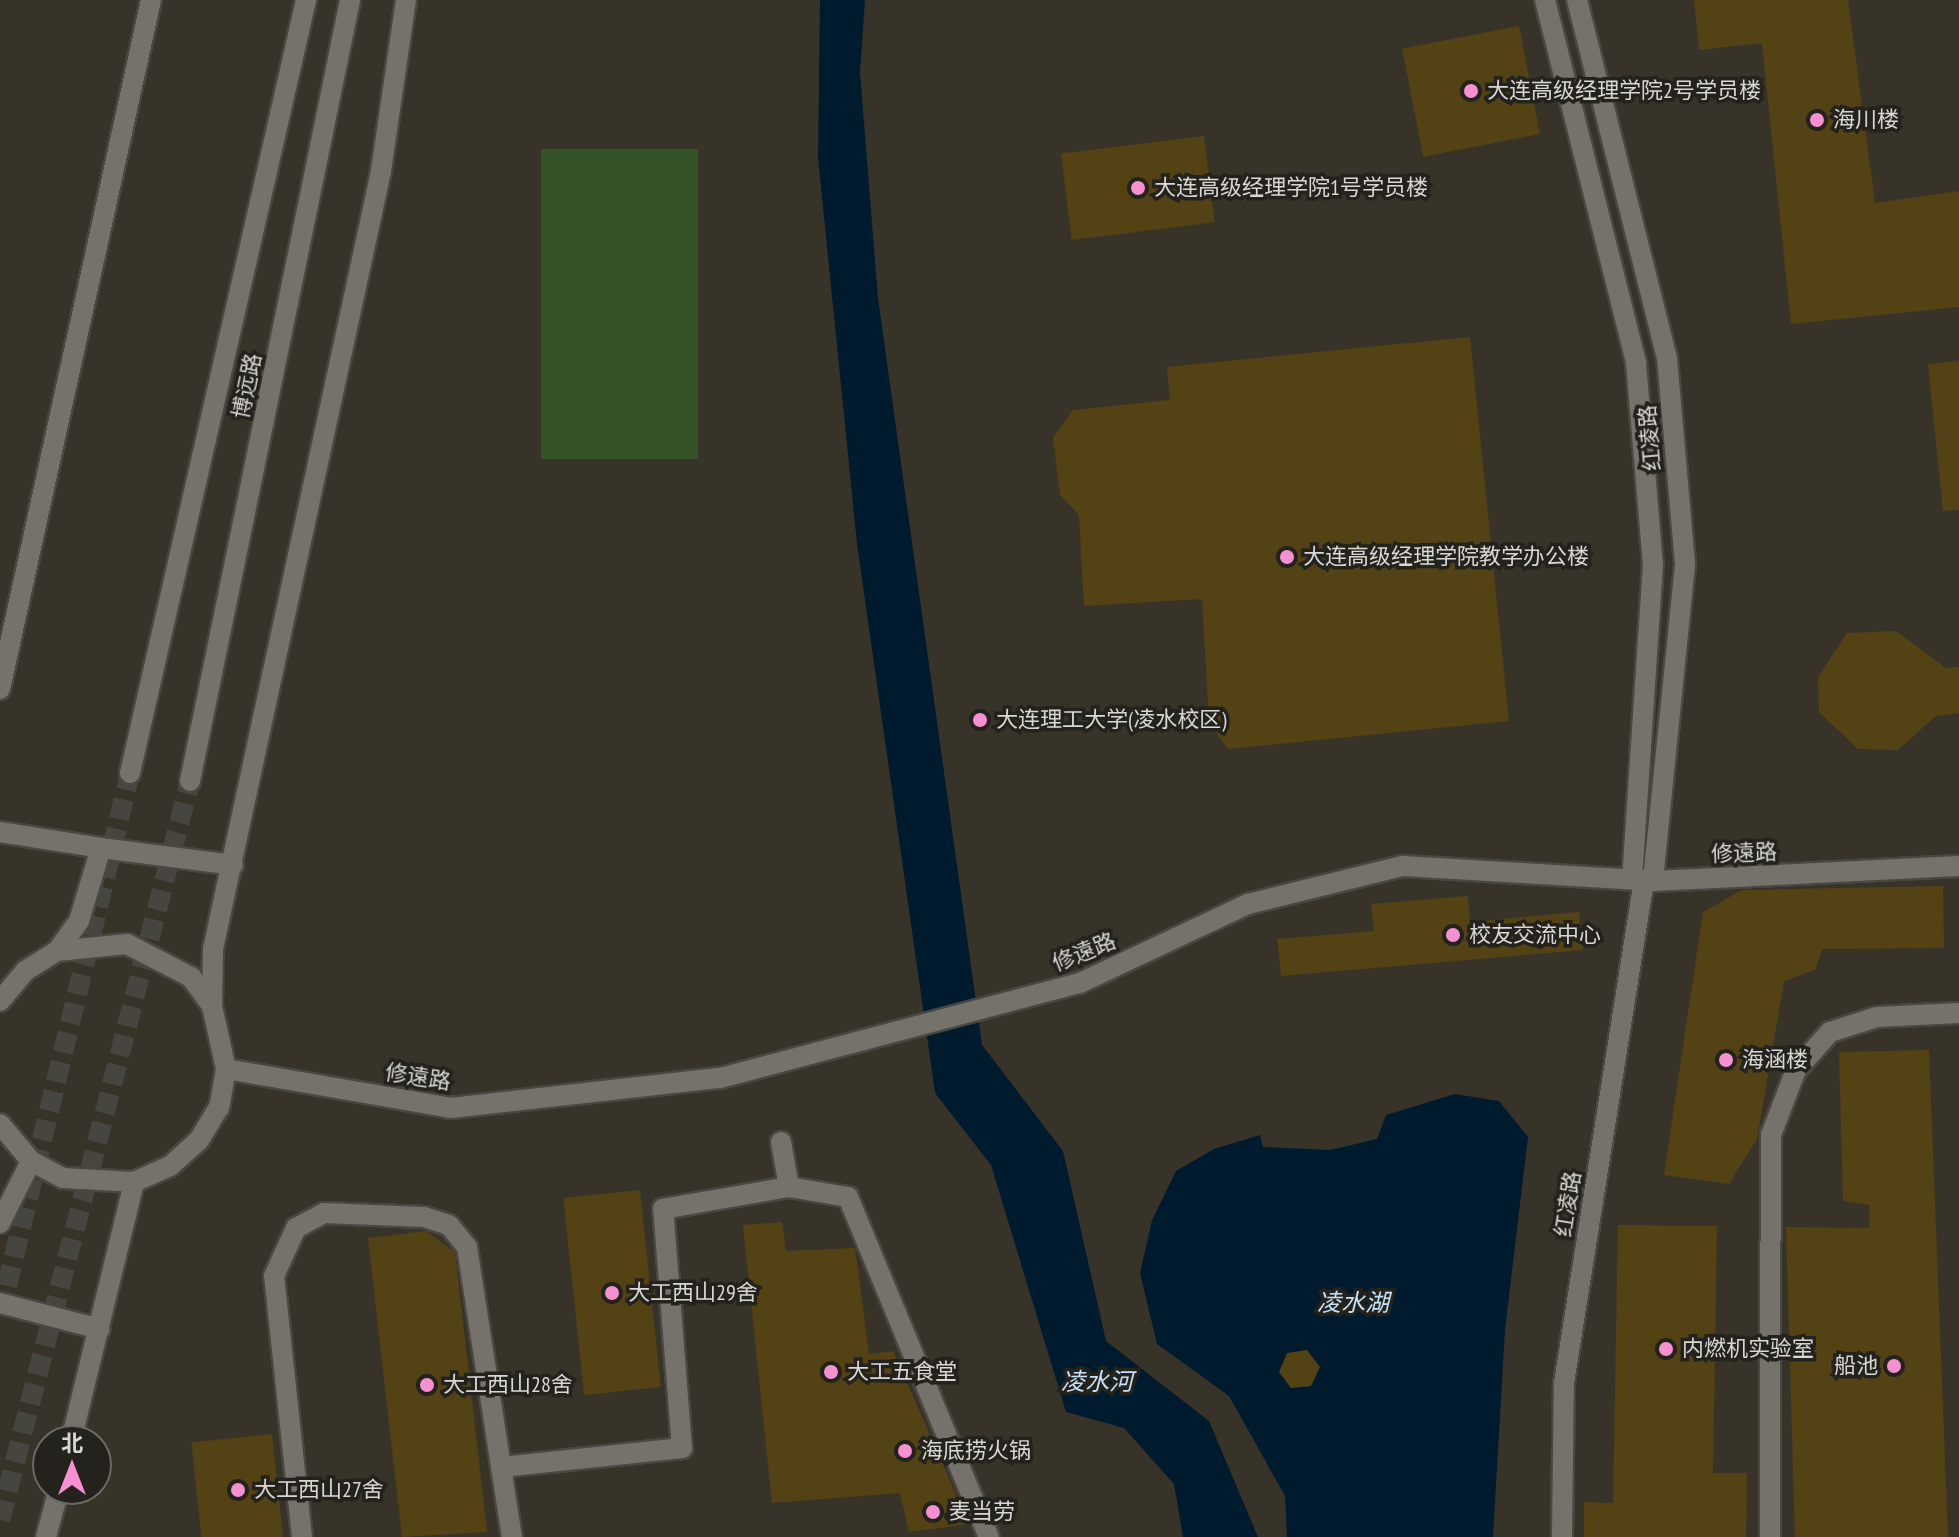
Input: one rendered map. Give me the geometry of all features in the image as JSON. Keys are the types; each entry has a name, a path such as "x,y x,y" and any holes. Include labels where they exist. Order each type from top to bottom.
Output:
{"street":[{"path":"0,689 151,0"},
{"name":"博远路","path":"130,773 306,0"},
{"name":"博远路","path":"190,781 350,0"},
{"path":"0,1124 31,1161 63,1178 134,1182 170,1166 199,1140 219,1107 226,1069 212,1006 213,949 381,171 406,0"},
{"name":"红凌路","path":"1545,0 1636,363 1653,564 1643,879"},
{"name":"红凌路","path":"1562,1537 1564,1383 1643,879 1685,565 1669,374 1577,0"},
{"path":"0,832 233,865"},
{"path":"0,1000 57,951 79,921 101,848"},
{"name":"修遠路","path":"226,1069 451,1108 720,1078 1080,983 1248,904 1403,866 1643,879 1959,866"},
{"path":"57,951 92,942 161,956 212,1006"},
{"path":"1770,1537 1771,1135 1796,1070 1830,1032 1877,1017 1959,1013"},
{"path":"781,1142 789,1187"},
{"path":"0,1223 31,1161"},
{"path":"75,1425 134,1182"},
{"path":"502,1467 682,1448 663,1209 789,1187 848,1197 989,1537"},
{"path":"302,1537 274,1276 296,1228 324,1213 424,1217 449,1225 467,1247 512,1537"},
{"path":"0,1303 100,1329"},
{"path":"46,1537 55,1505"}],"shaded area":[{"name":"大连理工大学(凌水校区)","path":"0,0 1959,0 1959,1537 0,1537"}],"green space":[{"path":"541,149 698,149 698,459 541,459"}],"water":[{"name":"凌水河","path":"820,0 865,0 860,72 878,298 982,1045 1063,1151 1106,1341 1209,1421 1258,1537 1183,1537 1174,1484 1124,1428 1066,1412 991,1165 935,1093 857,544 818,158"},
{"name":"凌水湖","path":"1455,1094 1499,1101 1528,1137 1505,1330 1493,1537 1287,1537 1285,1496 1229,1396 1157,1344 1140,1273 1152,1220 1176,1171 1214,1149 1260,1135 1263,1147 1330,1150 1377,1139 1386,1115"}],"building":[{"name":"海川楼","path":"1694,0 1848,0 1875,203 1959,191 1959,307 1791,324 1762,43 1699,50"},
{"name":"大连高级经理学院2号学员楼","path":"1519,26 1540,134 1423,157 1402,49"},
{"name":"大连高级经理学院1号学员楼","path":"1204,136 1215,222 1072,240 1061,154"},
{"name":"大连高级经理学院教学办公楼","path":"1470,337 1509,721 1228,749 1209,723 1202,599 1084,606 1079,515 1060,495 1053,438 1073,410 1170,400 1167,367"},
{"path":"1959,361 1959,510 1943,511 1928,364"},
{"path":"1896,631 1946,668 1959,667 1959,713 1936,716 1898,750 1858,749 1819,712 1818,677 1847,633"},
{"name":"海涵楼","path":"1943,886 1944,948 1822,949 1815,970 1784,981 1757,1139 1729,1184 1664,1175 1703,912 1742,890"},
{"name":"校友交流中心","path":"1468,896 1470,922 1579,912 1583,950 1281,976 1277,939 1374,931 1371,904"},
{"name":"船池","path":"1929,1050 1948,1537 1795,1537 1786,1227 1869,1228 1870,1205 1843,1201 1839,1052"},
{"name":"大工西山29舍","path":"640,1190 661,1387 584,1395 563,1198"},
{"name":"大工五食堂","path":"782,1222 786,1251 855,1248 869,1354 893,1351 969,1524 909,1532 900,1493 772,1503 743,1225"},
{"name":"内燃机实验室","path":"1618,1225 1717,1226 1713,1473 1747,1473 1746,1537 1584,1537 1584,1502 1613,1503"},
{"name":"大工西山28舍","path":"426,1231 455,1252 487,1532 402,1537 368,1238"},
{"path":"1307,1350 1320,1367 1311,1386 1291,1388 1279,1372 1287,1353"},
{"name":"大工西山27舍","path":"272,1434 283,1537 201,1537 191,1442"}],"tunnel":[{"path":"0,1315 130,773"},
{"path":"0,1520 190,781"}],"place":[{"name":"大连高级经理学院2号学员楼","path":"1471,91"},
{"name":"海川楼","path":"1817,120"},
{"name":"大连高级经理学院1号学员楼","path":"1138,188"},
{"name":"大连高级经理学院教学办公楼","path":"1287,557"},
{"name":"大连理工大学(凌水校区)","path":"980,720"},
{"name":"校友交流中心","path":"1453,935"},
{"name":"海涵楼","path":"1726,1060"},
{"name":"大工西山29舍","path":"612,1293"},
{"name":"内燃机实验室","path":"1666,1349"},
{"name":"船池","path":"1894,1366"},
{"name":"大工五食堂","path":"831,1372"},
{"name":"大工西山28舍","path":"427,1385"},
{"name":"海底捞火锅","path":"905,1451"},
{"name":"大工西山27舍","path":"238,1490"},
{"name":"麦当劳","path":"933,1512"}]}
